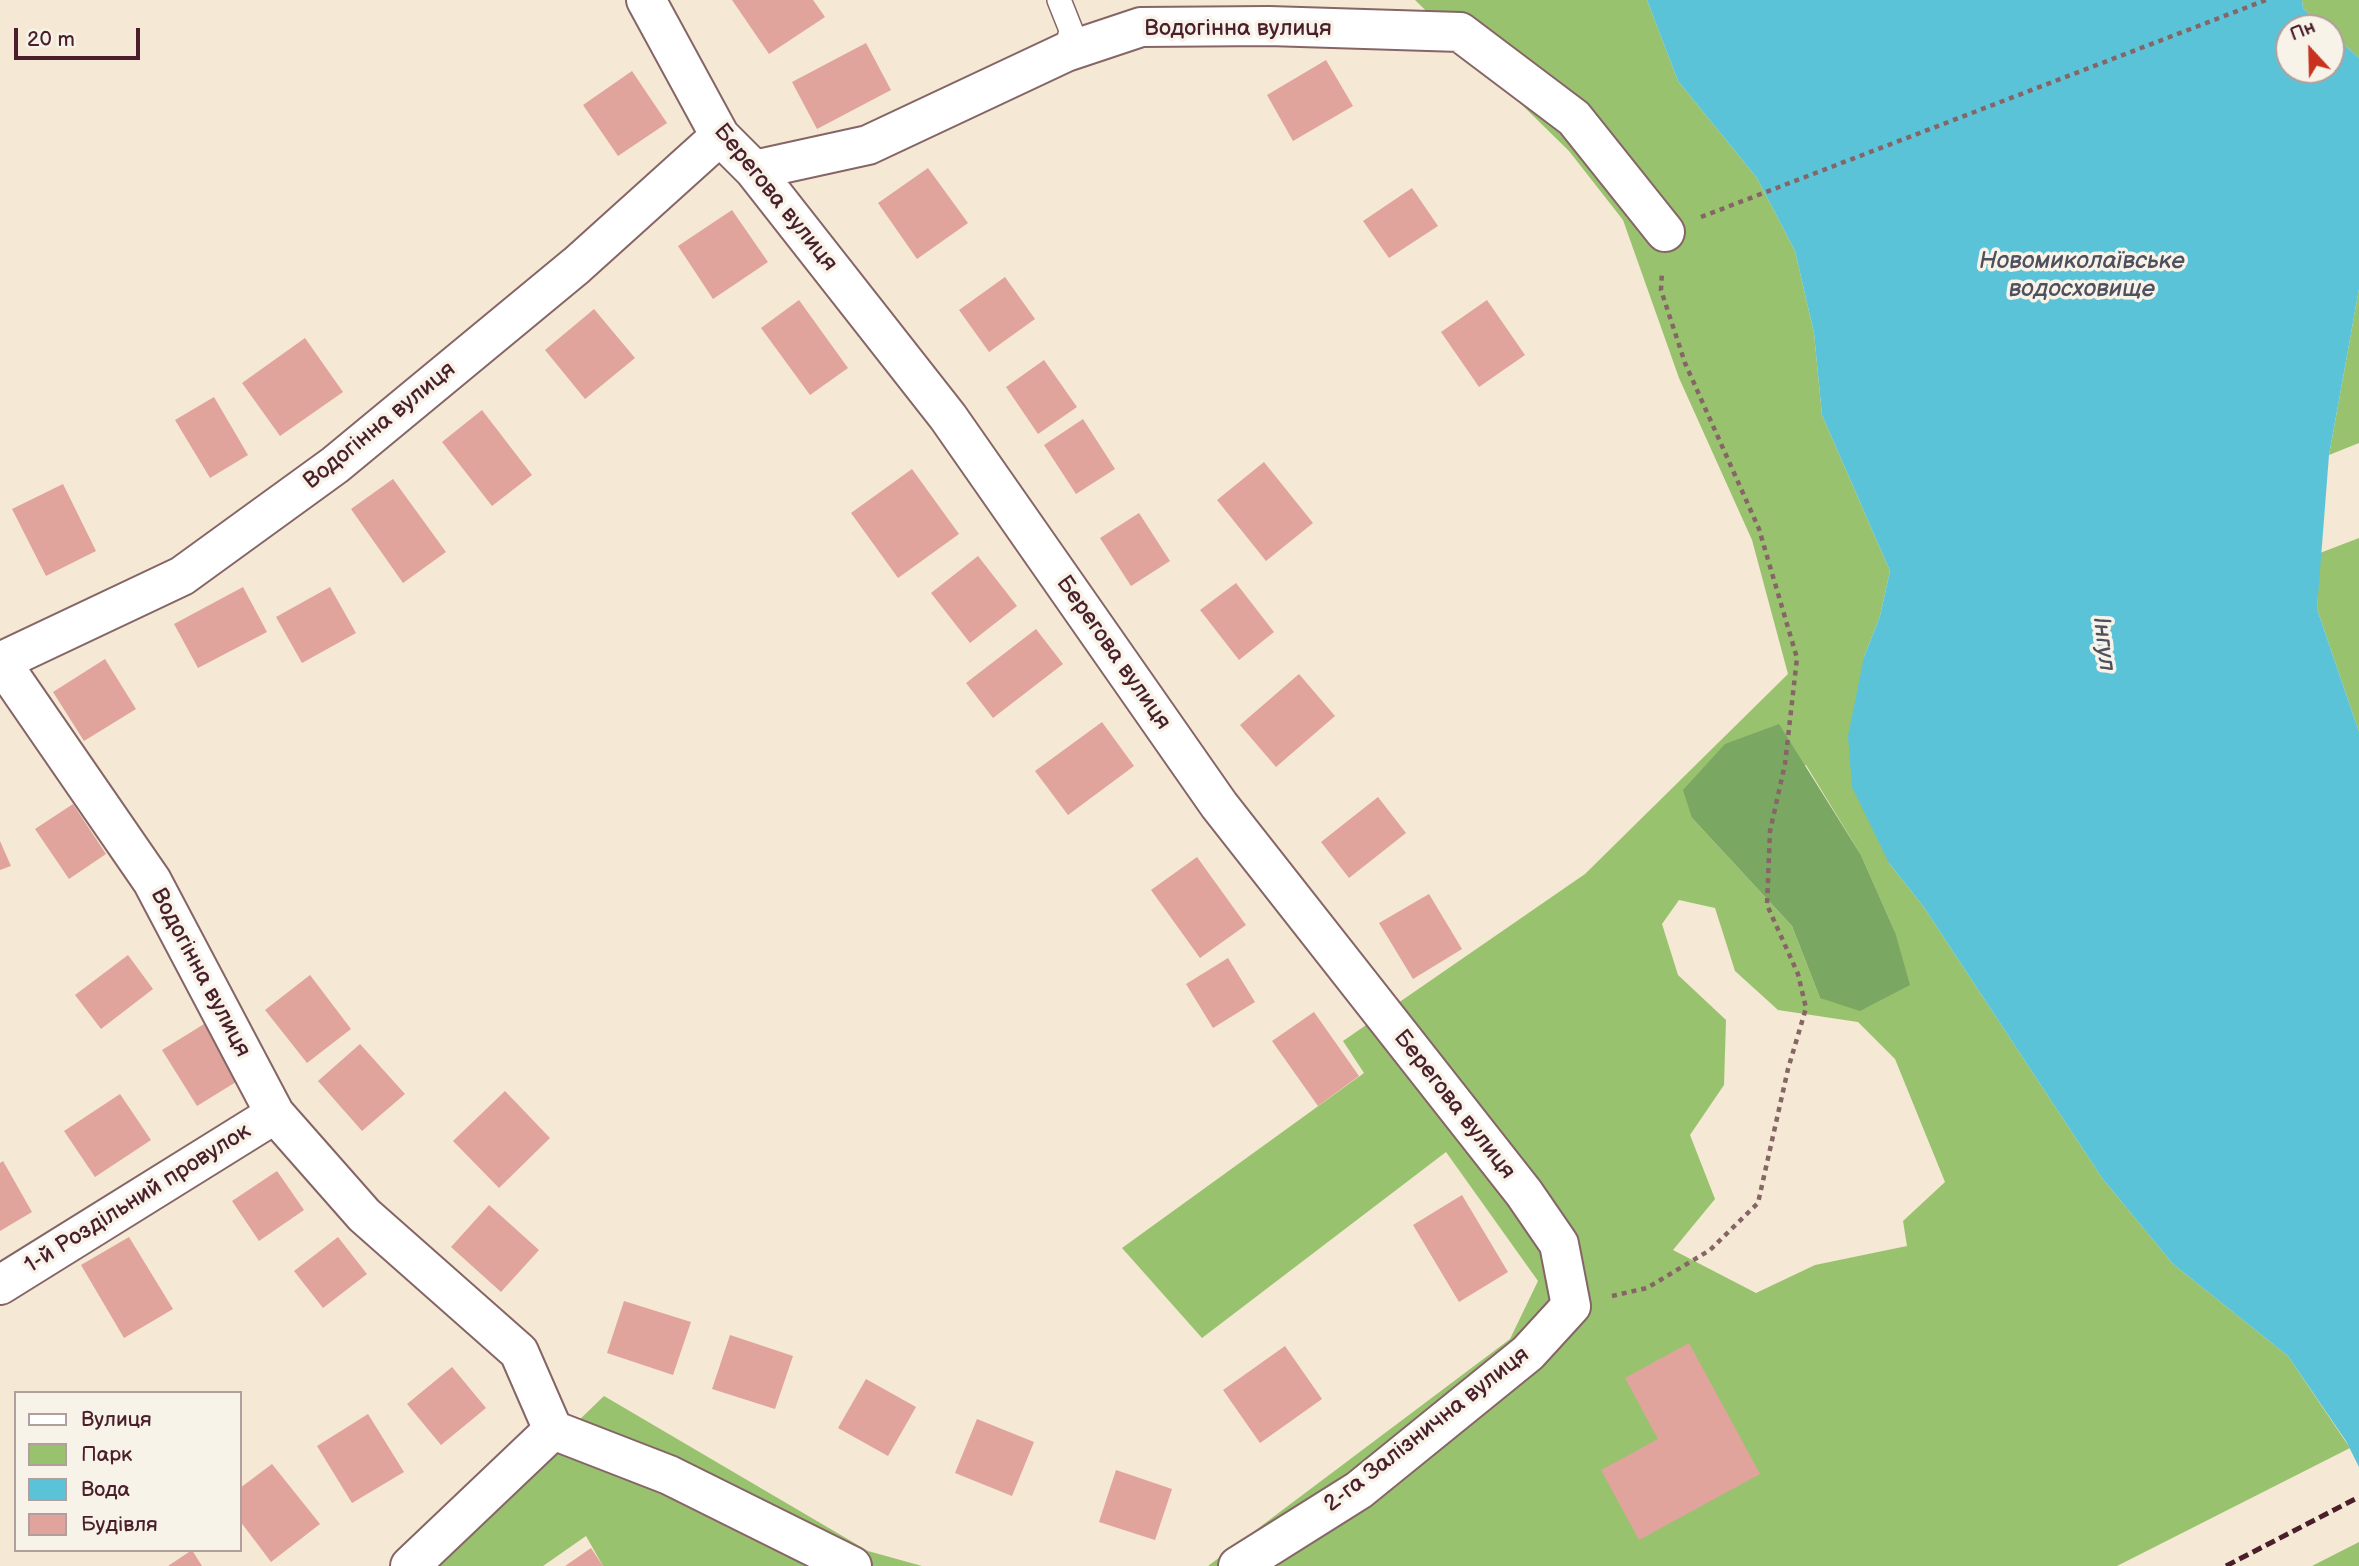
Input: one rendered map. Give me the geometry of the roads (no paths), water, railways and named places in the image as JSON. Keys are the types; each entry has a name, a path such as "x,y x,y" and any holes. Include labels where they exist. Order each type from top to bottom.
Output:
{"street":[{"name":"Берегова вулиця","path":"646,0 720,136 754,170 948,418 1219,805 1524,1193 1559,1244 1571,1306"},
{"name":"Водогінна вулиця","path":"754,170 869,145 1066,52 1141,27 1269,26 1460,32 1574,118 1665,232"},
{"name":"Водогінна вулиця","path":"275,1114 152,881 1,662 182,576 335,465 577,265 720,136"},
{"name":"1-й Роздільний провулок","path":"0,1285 275,1114"},
{"path":"275,1114 364,1215 519,1352 553,1430 669,1475 852,1566"},
{"name":"2-га Залізнична вулиця","path":"1238,1566 1359,1490 1528,1353 1571,1306"},
{"path":"410,1566 553,1430"}],"lane":[{"path":"1059,0 1071,30 1066,52"}],"water":[{"name":"Новомиколаївське водосховище","path":"1647,0 2302,0 2303,8 2310,14 2275,14 2275,84 2345,84 2345,46 2359,58 2359,289 2329,455 2317,609 2359,732 2359,1467 2346,1441 2288,1356 2173,1264 2102,1178 1923,906 1889,863 1852,787 1848,736 1864,657 1880,616 1890,571 1822,415 1814,333 1795,251 1757,178 1678,81"}],"railway":[{"path":"2226,1566 2359,1497"}],"water label":[{"name":"Інгул","path":"2103,644"}]}
